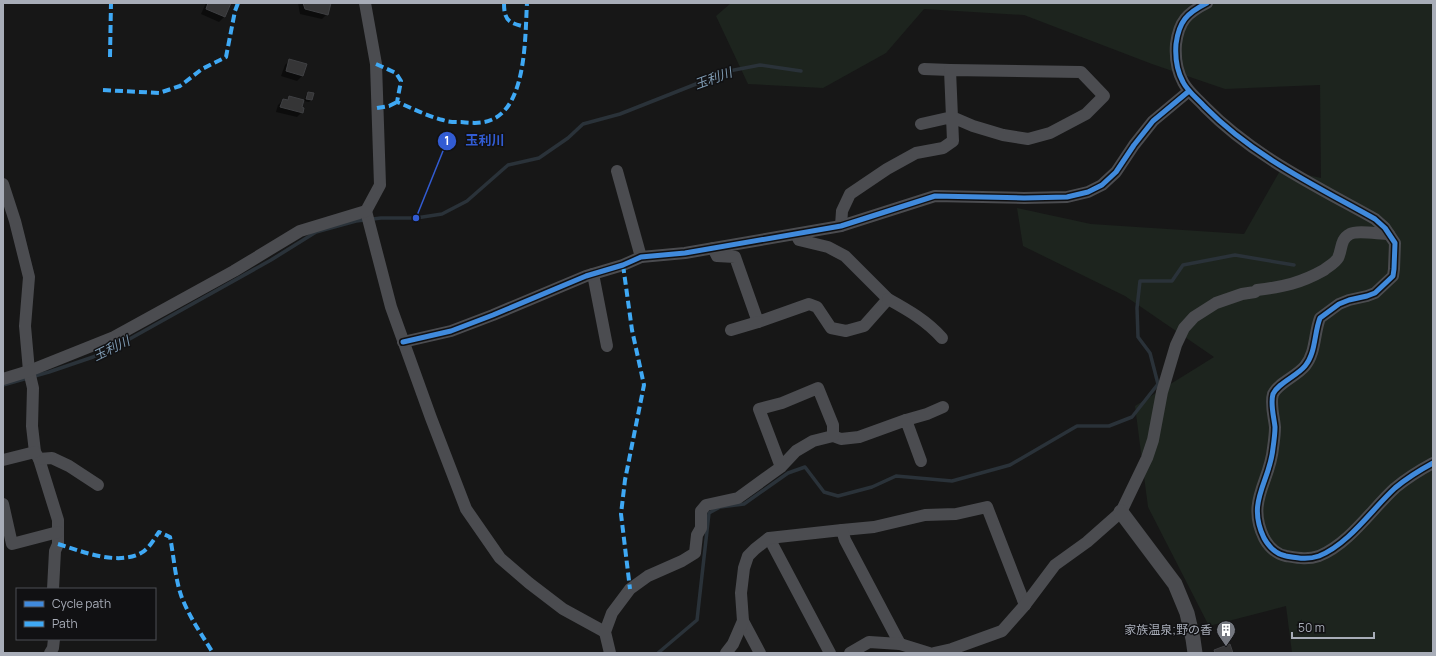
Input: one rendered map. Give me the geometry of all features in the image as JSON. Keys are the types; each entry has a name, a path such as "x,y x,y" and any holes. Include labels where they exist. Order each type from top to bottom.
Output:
{"street":[{"path":"365,3 376,64 380,178 380,185 366,211 391,308 431,418 466,508 500,558 563,609 605,632"},
{"path":"1207,3 1196,9 1187,17 1178,31 1175,58 1183,82 1189,91 1216,118 1251,147 1293,174 1375,219 1389,234 1394,243 1395,250 1393,276 1375,293 1339,304 1320,318 1312,354 1306,366 1281,385 1273,394 1272,402 1275,428 1272,460 1258,496 1258,517 1260,530 1267,545 1279,555 1306,559 1320,555 1339,544 1396,488 1418,471 1433,463"},
{"path":"921,124 952,118 1003,135 1028,139 1050,133 1086,114 1104,96 1082,72 924,69"},
{"path":"841,226 842,211 850,194 887,169 916,153 943,148 952,141 950,70"},
{"path":"403,342 451,331 494,316 592,274 623,265 641,257 685,253 841,226 935,196 1024,198 1067,197 1088,192 1102,185 1116,172 1134,145 1153,121 1189,91"},
{"path":"618,171 641,257"},
{"path":"3,184 15,220 28,277 25,326 29,371 33,388 32,426 37,455 58,520 58,544 55,551 53,588"},
{"path":"3,379 29,371 114,337 234,271 300,231 366,211"},
{"path":"934,653 952,649 1002,631 1025,605 1055,565 1087,542 1121,512 1153,440 1162,392 1176,345 1184,328 1194,317 1216,303 1242,294 1255,292 1257,290 1286,286 1311,277 1332,264 1338,258 1342,243 1348,235 1353,232 1389,234"},
{"path":"796,234 799,240 828,247 845,256 888,299 919,317 942,338"},
{"path":"713,248 717,256 735,258 758,322"},
{"path":"592,274 608,346"},
{"path":"731,330 809,304 817,307 831,328 846,331 864,326 888,299"},
{"path":"781,467 760,409 782,403 818,388 833,425 833,436"},
{"path":"610,653 605,632 612,613 630,589 648,576 682,561 694,553 697,535 701,528 701,511 706,505 738,498 781,467 796,451 813,441 833,436 841,439 859,437 927,414 943,407"},
{"path":"906,420 921,461"},
{"path":"3,460 37,455 52,458 69,466 98,485"},
{"path":"3,504 12,544 58,532"},
{"path":"760,653 743,621 741,593 744,568 748,556 769,538 874,527 925,515 956,514 987,508 1025,605"},
{"path":"1121,512 1175,584 1187,613 1195,653"},
{"path":"842,530 845,540 900,644"},
{"path":"769,538 830,653"},
{"path":"726,653 733,644 743,621"},
{"path":"50,653 53,648 54,640"},
{"path":"850,653 869,642 900,644 929,653"}],"shaded area":[{"path":"731,3 1433,3 1433,653 1292,653 1286,606 1209,626 1148,507 1135,406 1214,357 1125,296 1023,246 1017,208 1091,224 1244,234 1281,169 1321,178 1320,85 1225,89 1152,64 1024,15 924,9 886,53 823,88 748,84 716,16"}],"building":[{"path":"208,3 231,3 225,17 206,9"},
{"path":"303,3 331,3 328,15 305,9"},
{"path":"289,59 307,64 303,76 286,71"},
{"path":"308,92 314,93 312,100 306,99"},
{"path":"289,96 304,100 302,107 304,108 303,113 280,107 283,99 288,100"},
{"name":"家族温泉;野の香","path":"1230,644 1233,653 1215,653 1214,650"}],"waterway":[{"name":"玉利川","path":"3,385 49,372 93,357 126,341 271,260 316,232 356,221 381,218 416,218 442,214 467,201 508,165 539,158 568,138 583,124 620,114 729,71 760,65 801,71"},
{"path":"658,653 697,620 709,513 720,507 744,504 788,473 805,467 824,492 838,496 872,487 896,476 952,481 1010,465 1077,426 1109,426 1132,417 1158,384 1150,353 1138,337 1137,308 1140,281 1172,281 1183,265 1235,255 1294,265"}],"marked path":[{"path":"110,57 111,3"},
{"path":"103,90 159,93 180,86 202,69 226,57 238,3"},
{"path":"504,3 506,17 515,24 526,27"},
{"path":"376,64 396,73 401,81 397,102 425,114 447,121 476,123 491,120 503,112 512,100 518,85 522,68 526,33 527,3"},
{"path":"377,108 389,106 397,102"},
{"path":"623,265 632,330 644,385 625,480 621,514 630,589"},
{"path":"58,544 99,556 121,558 131,557 144,551 159,532 170,537 176,576 182,598 192,619 213,653"}],"cycle path":[{"path":"1207,3 1189,14 1179,29 1177,36 1176,59 1179,73 1185,86 1224,125 1244,141 1286,169 1375,219 1385,228 1395,243 1393,276 1375,293 1339,304 1320,318 1309,361 1302,370 1279,386 1273,394 1272,406 1275,427 1274,443 1271,460 1258,502 1257,513 1259,525 1264,538 1273,550 1282,555 1302,558 1319,556 1330,550 1350,535 1395,488 1414,474 1433,463"},
{"path":"403,342 451,331 586,276 623,265 641,257 685,253 841,226 935,196 1024,198 1067,197 1088,192 1102,185 1116,172 1134,145 1153,121 1189,91"}],"place":[{"name":"玉利川","path":"416,218"},
{"name":"家族温泉;野の香","path":"1226,647"}]}
